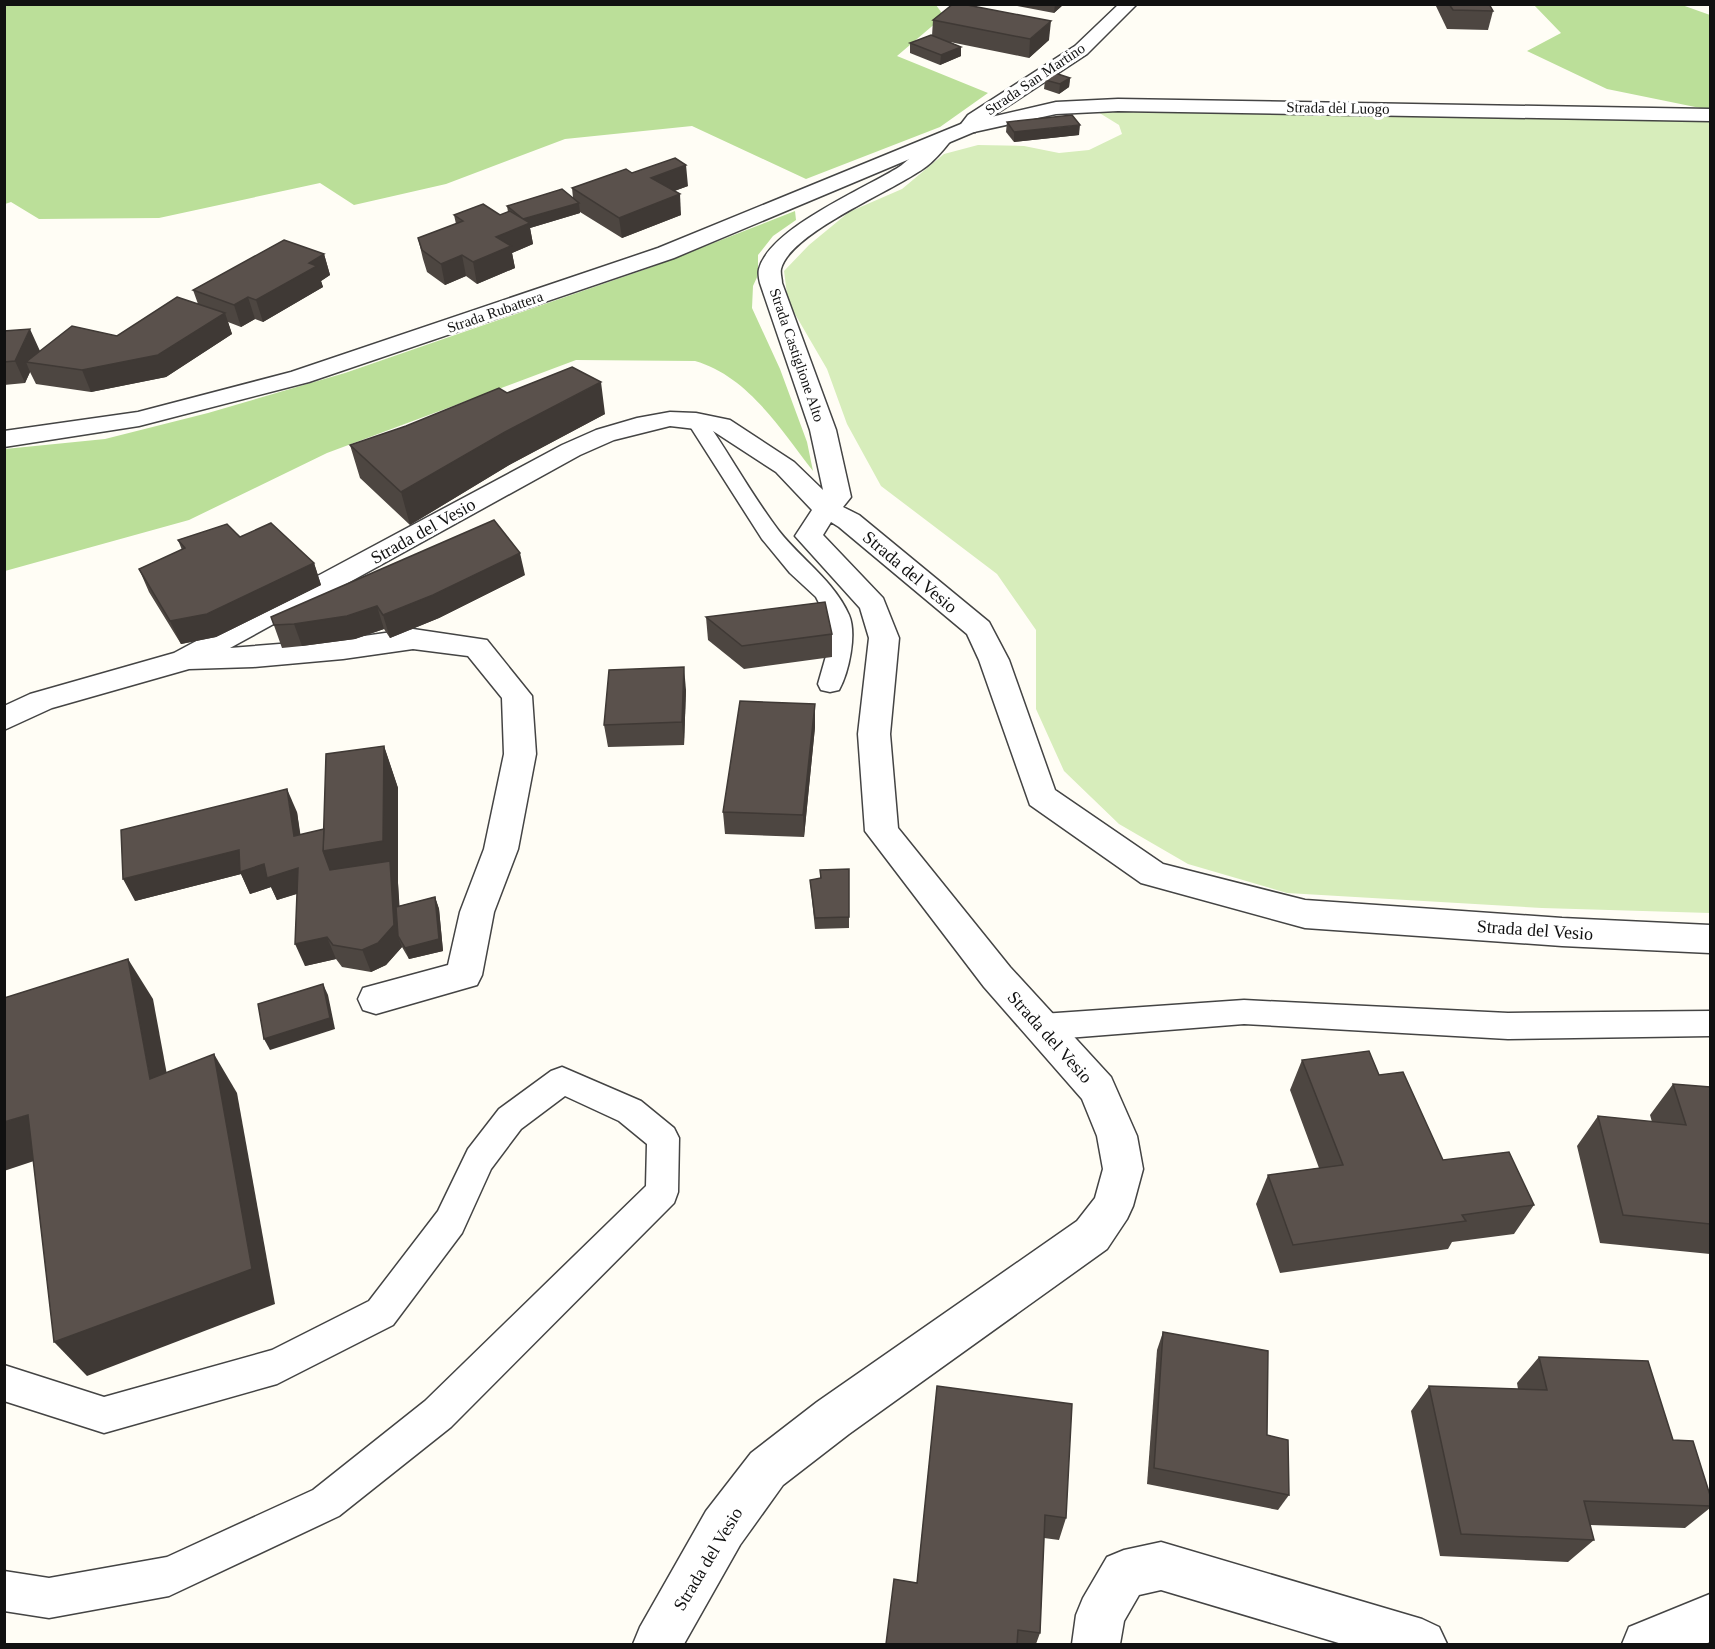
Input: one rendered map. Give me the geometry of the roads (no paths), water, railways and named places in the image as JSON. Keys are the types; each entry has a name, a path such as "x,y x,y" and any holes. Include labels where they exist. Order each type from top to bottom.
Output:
{"street":[{"name":"Strada San Martino","path":"968,128 985,113 1081,50 1129,4"},
{"name":"Strada del Luogo","path":"968,128 1056,108 1118,105 1710,115"},
{"name":"Strada Rubattera","path":"4,439 139,418 300,376 666,253 968,128"},
{"name":"Strada Castiglione Alto","path":"828,510 838,497 823,430 771,283 770,269 780,250 800,234 905,172 942,139"},
{"name":"Strada del Vesio","path":"4,719 41,701 185,660 571,450 605,435 670,419 696,420 721,425 785,467 828,510 849,521 979,629 994,660 1041,797 1153,874 1305,914 1562,932 1710,939"},
{"name":"Strada del Vesio","path":"657,1644 723,1528 767,1469 833,1418 1092,1235 1113,1206 1123,1169 1117,1136 1097,1089 997,977 882,831 874,734 884,638 873,605 809,536 816,522 828,510"},
{"path":"185,660 343,649 413,639 477,647 517,696 520,754 501,849 477,912 464,975 376,999"},
{"path":"1096,1644 1100,1615 1124,1574 1161,1566 1422,1644"},
{"path":"1646,1644 1710,1618"}],"lane":[{"path":"696,420 770,534 798,568 825,593 838,617 840,649 830,684"},
{"path":"1042,1027 1244,1012 1508,1026 1710,1024"},
{"path":"4,1383 104,1415 277,1366 381,1313 450,1222 478,1159 510,1119 562,1080 630,1111 663,1138 662,1192 438,1414 326,1503 170,1576 49,1598 4,1591"}]}
